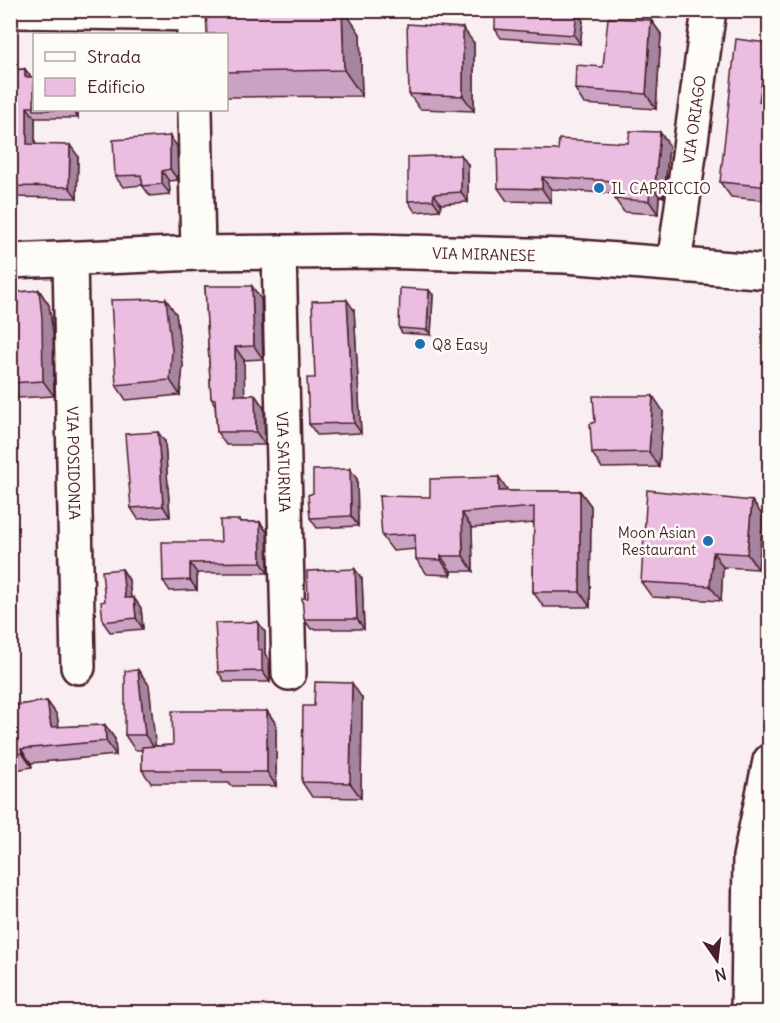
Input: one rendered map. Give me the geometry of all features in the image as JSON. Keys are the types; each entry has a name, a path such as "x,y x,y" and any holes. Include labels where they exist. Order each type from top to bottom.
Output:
{"street":[{"name":"VIA ORIAGO","path":"674,264 709,10"},
{"path":"18,11 194,14 194,33"},
{"path":"195,111 198,253"},
{"name":"VIA MIRANESE","path":"10,261 198,253 372,251 566,256 770,272"},
{"name":"VIA SATURNIA","path":"279,252 289,673"},
{"name":"VIA POSIDONIA","path":"70,259 78,667"},
{"path":"748,1012 750,857 770,761"}],"building":[{"path":"206,10 342,10 344,70 228,72 228,33 207,33"},
{"path":"495,10 577,12 574,35 495,29"},
{"path":"608,18 651,20 646,94 575,89 576,65 603,67"},
{"path":"407,24 463,28 463,96 409,94"},
{"path":"736,39 767,43 759,102 770,104 770,119 763,159 770,160 770,187 720,182"},
{"path":"25,69 25,77 33,77 33,107 27,107 27,144 70,145 69,187 10,186 10,70"},
{"path":"630,131 660,132 655,184 650,183 649,201 615,199 615,181 542,177 542,189 498,188 497,149 558,150 559,139 628,143"},
{"path":"170,136 170,169 162,171 162,184 143,186 141,175 115,176 113,140"},
{"path":"461,155 461,192 434,194 433,200 408,201 408,157"},
{"path":"205,286 252,286 254,346 235,347 235,395 255,395 256,432 217,432 215,399 211,398"},
{"path":"400,288 429,290 427,330 399,328"},
{"path":"39,290 43,381 10,383 10,293"},
{"path":"166,299 172,350 170,380 116,385 111,300"},
{"path":"347,300 354,423 309,424 307,378 315,378 312,301"},
{"path":"593,396 653,396 649,452 592,453 590,424 595,422"},
{"path":"158,432 163,506 131,508 125,434"},
{"path":"350,469 351,516 310,518 308,495 313,493 313,470"},
{"path":"499,477 499,491 580,491 580,592 533,592 534,507 462,513 463,556 441,556 441,560 416,559 415,534 382,536 379,496 430,497 430,479"},
{"name":"Moon Asian Restaurant","path":"647,490 752,501 747,554 713,552 710,586 641,582"},
{"path":"220,520 260,522 261,562 190,563 190,580 163,581 162,542 221,542"},
{"path":"122,569 125,598 134,598 136,618 103,622 101,602 105,601 102,571"},
{"path":"355,569 357,619 304,619 302,598 308,598 307,571"},
{"path":"258,622 258,649 262,650 262,671 218,672 215,623"},
{"path":"138,670 145,735 125,735 125,671"},
{"path":"315,682 352,683 350,783 302,782 303,706 314,706"},
{"path":"47,701 51,727 105,725 106,741 21,749 22,753 10,755 10,706"},
{"path":"172,711 267,711 267,772 142,770 142,747 173,745"}],"place":[{"name":"IL CAPRICCIO","path":"599,188"},
{"name":"Q8 Easy","path":"420,344"},
{"name":"Moon Asian Restaurant","path":"708,541"}]}
